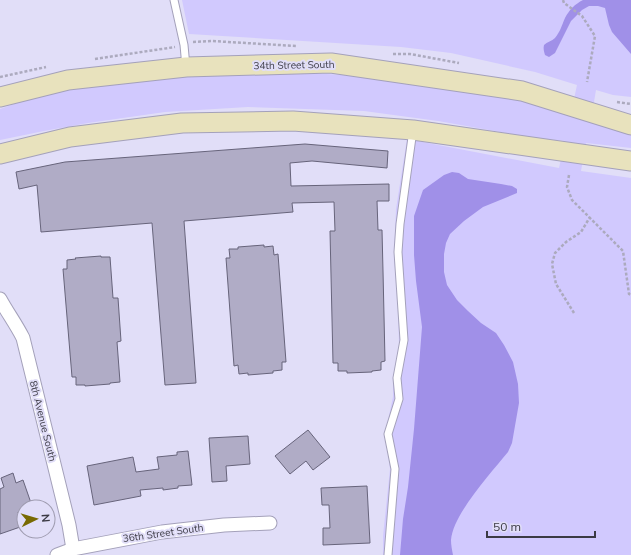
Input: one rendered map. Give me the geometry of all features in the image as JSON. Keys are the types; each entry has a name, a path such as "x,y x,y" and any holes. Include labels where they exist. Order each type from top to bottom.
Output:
{"main road":[{"name":"34th Street South","path":"0,96 68,80 186,67 331,63 522,91 631,125"},
{"path":"0,154 70,137 182,124 293,121 413,130 631,162"}],"street":[{"name":"8th Avenue South","path":"0,299 4,313 15,322 23,338 73,549"},
{"name":"36th Street South","path":"57,555 73,549 162,532 224,525 270,523"}],"lane":[{"path":"174,0 184,45 186,67"},
{"path":"388,555 395,469 388,434 399,399 398,378 404,340 398,252 400,224 413,130"}],"path":[{"path":"564,1 582,16 595,36 587,82"},
{"path":"569,175 567,187 572,200 623,251 629,294 631,295"},
{"path":"574,313 556,284 552,264 555,253 566,242 581,232 590,217"}],"shaded area":[{"path":"182,0 631,0 631,97 613,95 596,90 591,120 631,132 631,148 586,143 581,171 631,178 631,555 383,555 383,536 390,469 385,434 393,397 393,382 399,346 398,303 394,256 396,209 407,139 559,168 565,141 534,138 438,121 364,111 248,107 165,112 88,123 0,140 0,109 46,93 99,84 173,76 308,73 380,77 485,92 551,106 571,113 577,85 535,72 451,53 401,47 189,34"},
{"path":"583,0 631,0 631,54 612,32 605,8 589,6 582,10 571,21 555,53 549,57 545,55 544,45 555,38 560,31 568,12"},
{"path":"452,172 459,173 468,179 512,186 517,189 517,193 483,207 450,234 446,243 444,254 444,272 447,285 457,300 481,323 496,333 504,345 513,362 518,384 519,403 512,443 508,452 483,482 458,518 451,540 453,555 400,555 414,429 422,327 414,255 414,216 423,190 444,175"}],"building":[{"path":"305,144 388,151 387,168 312,161 290,163 291,186 389,184 389,201 377,201 378,230 382,230 383,271 385,361 381,362 381,370 372,372 347,373 347,371 338,371 338,363 333,363 330,231 335,231 334,202 292,203 293,212 184,221 196,383 165,385 152,223 41,232 37,185 19,189 16,172 65,162"},
{"path":"264,245 264,247 273,246 274,255 278,254 286,362 282,362 282,370 273,371 273,373 248,375 248,373 239,374 238,365 234,366 226,258 230,258 229,249"},
{"path":"101,256 110,257 113,298 118,298 121,341 117,342 120,382 85,386 76,385 76,377 72,377 63,269 67,269 67,260"},
{"path":"308,430 330,457 313,470 306,461 290,474 275,456"},
{"path":"248,436 250,464 226,466 227,481 212,482 209,438"},
{"path":"188,451 192,485 178,486 178,488 163,490 163,488 140,490 141,496 94,505 87,466 133,457 136,472 159,469 157,457 177,455 177,452"},
{"path":"13,473 16,483 23,480 30,499 16,499 16,528 0,534 0,489 4,487 1,478"},
{"path":"367,486 370,543 323,545 323,528 330,528 329,505 322,505 321,488"}]}
